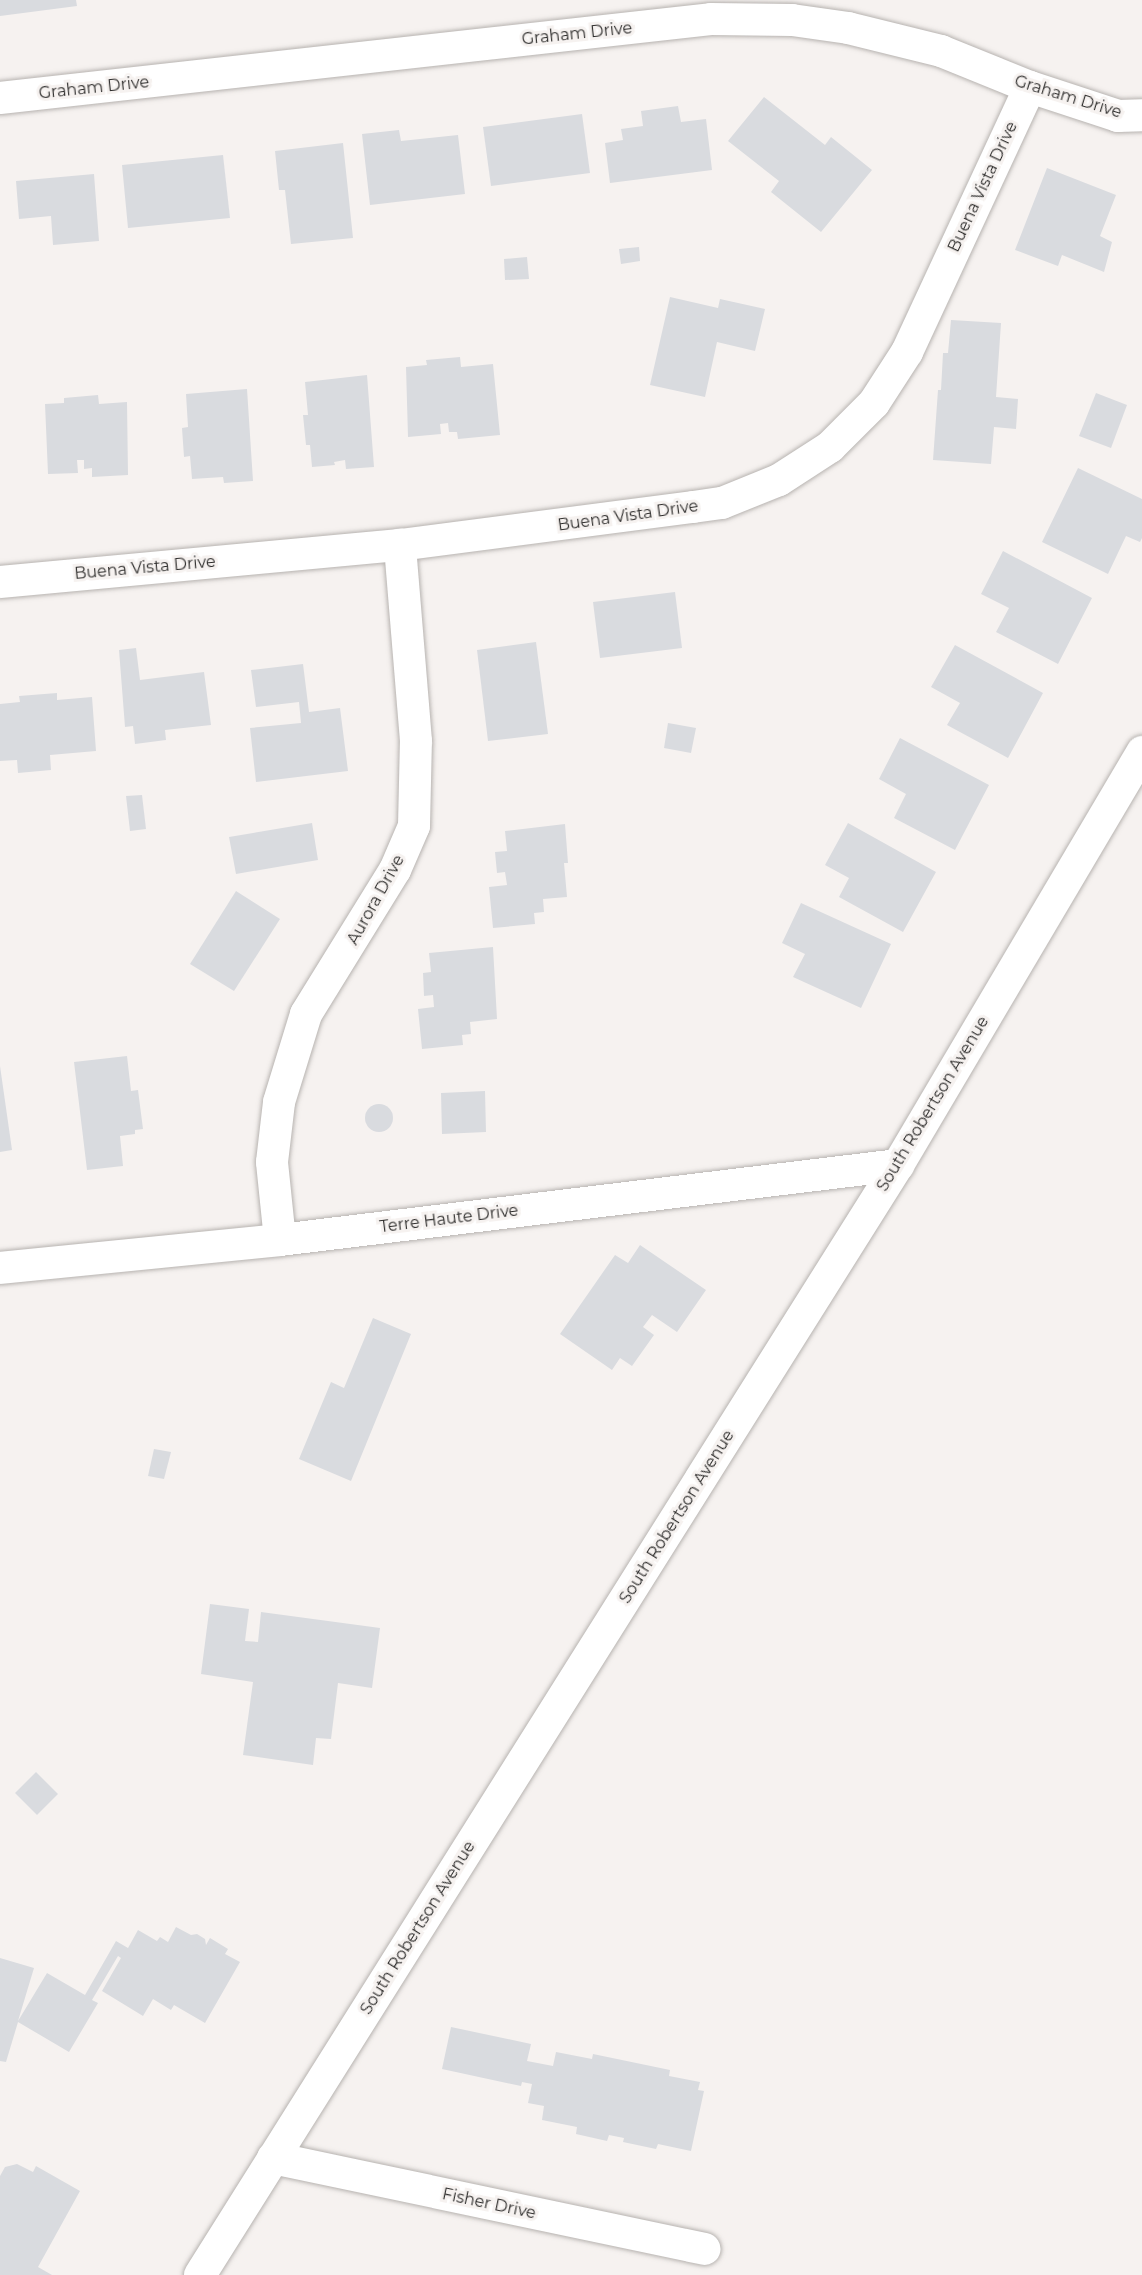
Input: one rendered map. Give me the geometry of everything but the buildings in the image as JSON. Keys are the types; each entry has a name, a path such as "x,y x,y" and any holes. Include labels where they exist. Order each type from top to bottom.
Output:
{"street":[{"name":"Graham Drive","path":"0,98 711,19 792,20 848,28 941,51 1029,87 1118,116 1142,115"},
{"name":"Buena Vista Drive","path":"0,582 400,545 722,503 779,480 830,447 874,403 907,352 1029,87"},
{"name":"Aurora Drive","path":"280,1240 273,1162 279,1102 306,1014 395,870 414,826 416,741 400,545"},
{"name":"South Robertson Avenue","path":"200,2275 898,1165 1142,752"},
{"name":"Terre Haute Drive","path":"0,1268 280,1240 898,1165"},
{"name":"Fisher Drive","path":"273,2158 705,2249"}]}
